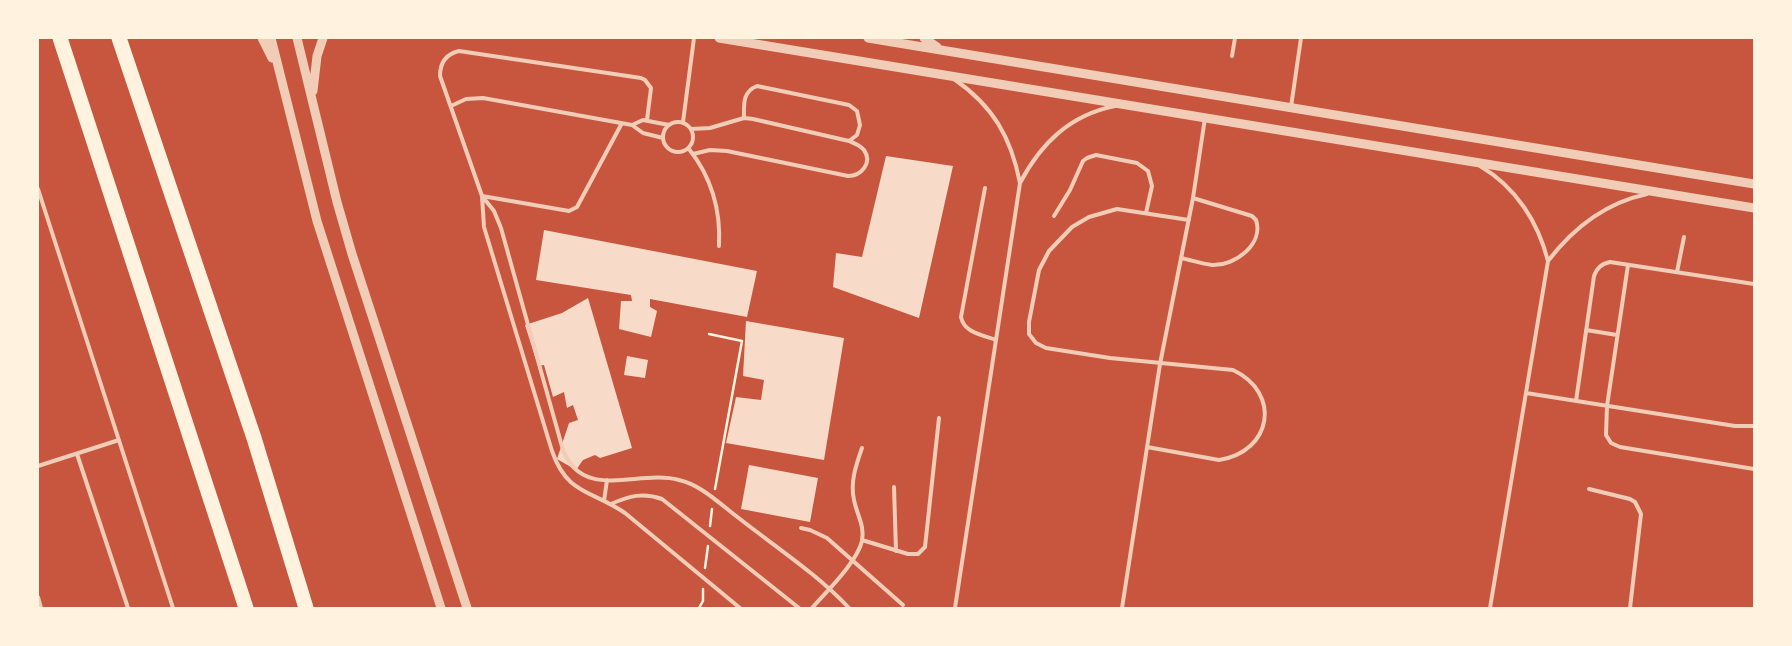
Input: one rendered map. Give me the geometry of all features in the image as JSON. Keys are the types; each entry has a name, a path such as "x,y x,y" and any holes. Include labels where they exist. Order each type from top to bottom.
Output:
{"highway":[{"path":"60,38 246,608"},
{"path":"119,38 254,438 306,608"}],"street":[{"path":"262,38 280,78"},
{"path":"271,38 317,221 441,608"},
{"path":"297,38 352,254 467,608"},
{"path":"312,98 317,56 322,38"},
{"path":"719,38 1754,208"},
{"path":"868,38 1754,184"},
{"path":"924,38 942,50"}],"lane":[{"path":"682,122 694,38"},
{"path":"1232,56 1235,38"},
{"path":"1291,107 1302,38"},
{"path":"647,120 650,88 645,80 641,78 459,51 452,52 446,56 440,69 440,76 482,196 484,226 556,462 570,482 580,490 625,513 740,608"},
{"path":"950,76 980,99 997,122 1011,147 1020,183"},
{"path":"744,118 744,97 752,88 757,86 848,105 855,108 860,125 857,135 849,141"},
{"path":"451,106 466,99 483,98 632,124 643,133 663,138"},
{"path":"955,608 1020,183 1035,158 1054,135 1088,114 1126,104"},
{"path":"691,129 710,128 744,118 849,141 859,146 866,156 867,163 864,169 854,176 848,176 727,151 710,150 693,154"},
{"path":"1122,608 1160,364 1189,220 1205,118"},
{"path":"632,124 639,120 647,120 669,125"},
{"path":"682,122 691,129 694,139 689,149 685,152 675,153 666,147 663,138 665,129 669,125 682,122"},
{"path":"482,196 568,211 573,210 577,207 622,123"},
{"path":"689,149 704,170 714,194 719,220 719,246"},
{"path":"1054,216 1070,190 1084,161 1096,155 1137,163 1148,171 1152,186 1146,213"},
{"path":"1469,160 1501,181 1526,209 1543,243 1548,261 1490,608"},
{"path":"985,188 961,317 967,329 996,340"},
{"path":"38,189 174,608"},
{"path":"1548,261 1566,239 1587,220 1620,202 1656,192"},
{"path":"482,196 494,211 501,228 567,459 579,473 597,480 661,478 689,483 830,588 849,608"},
{"path":"1181,258 1212,265 1232,261 1250,247 1257,230 1256,220 1252,216 1193,198"},
{"path":"1147,446 1207,459 1219,460 1242,454 1258,438 1264,421 1264,403 1252,382 1244,375 1233,370 1160,364 1046,348 1036,344 1028,328 1039,270 1049,251 1064,234 1080,222 1117,209 1189,220"},
{"path":"1678,272 1684,237"},
{"path":"1576,401 1594,276 1598,268 1610,262 1754,284"},
{"path":"1628,264 1607,406 1606,435 1608,439 1615,446 1754,469"},
{"path":"1586,330 1617,335"},
{"path":"1526,394 1735,426 1754,426"},
{"path":"862,540 914,555 923,551 926,547 939,418"},
{"path":"38,466 119,440"},
{"path":"812,608 852,561 862,540 862,525 855,504 853,489 855,469 862,448"},
{"path":"77,454 128,608"},
{"path":"604,501 607,480"},
{"path":"894,487 896,551"},
{"path":"1589,489 1630,499 1635,502 1641,514 1630,608"},
{"path":"610,504 636,495 654,496 669,504 799,608"},
{"path":"801,528 826,538 903,605"},
{"path":"38,597 42,608"}],"path":[{"path":"698,608 702,601 714,500 742,341 709,334"}],"building":[{"path":"886,156 953,166 919,318 833,287 836,253 862,257"},
{"path":"544,230 757,271 747,317 650,299 650,307 657,311 651,337 619,329 621,301 632,301 631,295 536,280"},
{"path":"588,298 632,448 600,458 595,455 583,460 576,470 557,459 569,423 578,420 573,405 567,408 564,392 553,397 544,365 538,366 525,325 562,313"},
{"path":"746,321 844,338 824,460 726,443 736,397 761,400 764,380 743,376"},
{"path":"627,356 648,360 645,378 624,375"},
{"path":"749,465 818,478 810,522 741,509"}]}
